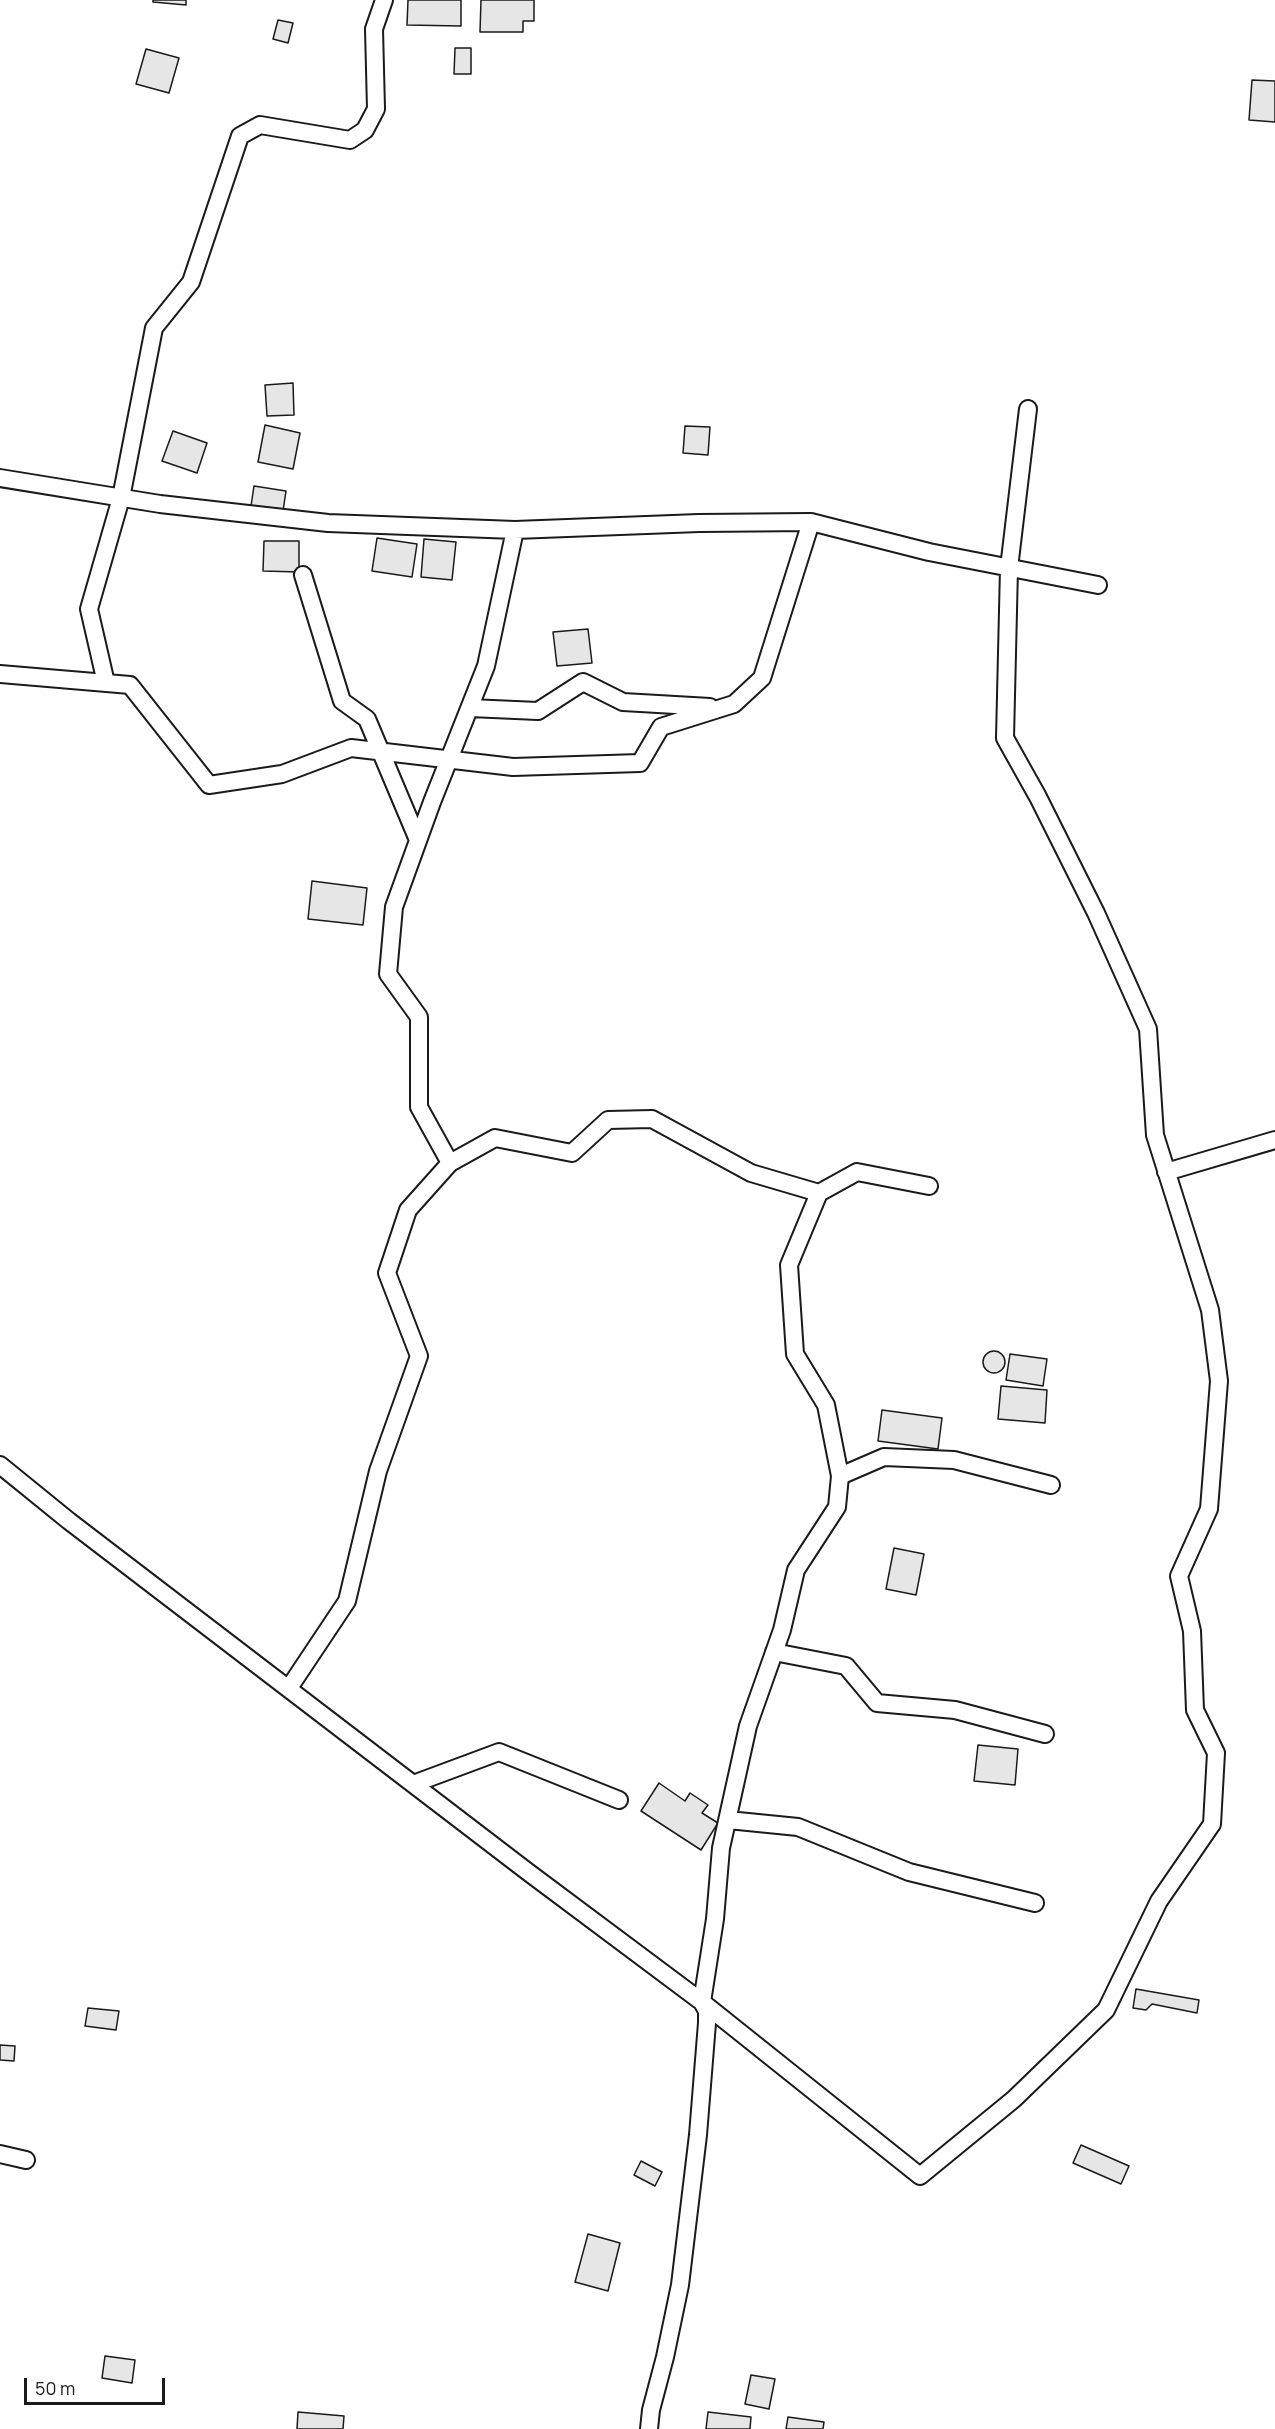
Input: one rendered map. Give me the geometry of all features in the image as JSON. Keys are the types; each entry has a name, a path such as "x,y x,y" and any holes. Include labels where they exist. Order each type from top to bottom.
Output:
{"street":[{"path":"106,683 89,609 121,498 154,328 191,282 240,136 260,125 350,140 365,130 376,109 374,29 384,0"},
{"path":"0,1466 413,1784 702,2002 920,2176 1014,2099 1106,2010 1159,1901 1212,1824 1216,1753 1195,1710 1192,1631 1179,1576 1209,1509 1219,1381 1210,1310 1155,1135 1148,1029 1096,913 1038,797 1005,738 1009,568 1028,410"},
{"path":"0,478 121,498 328,523 515,530 699,523 811,522 929,552 1098,585"},
{"path":"0,674 130,685 209,785 282,774 351,748 513,767 640,763 661,727 734,704 762,678 811,522"},
{"path":"450,1163 419,1107 419,1017 388,974 394,908 449,758 486,666 515,530"},
{"path":"303,575 342,701 367,719 378,751 418,840"},
{"path":"470,708 538,711 583,681 623,702 720,708"},
{"path":"289,1688 347,1601 378,1471 419,1356 387,1273 408,1210 450,1163 495,1138 572,1153 608,1120 652,1119 751,1173 819,1193"},
{"path":"1166,1172 1275,1140"},
{"path":"649,2429 651,2410 681,2285 697,2147 707,2023 707,2011 702,2002 715,1919 721,1848 748,1726 782,1630 796,1570 837,1507 840,1476 826,1405 795,1354 789,1265 819,1193 857,1172 928,1186"},
{"path":"840,1476 884,1457 954,1460 1052,1485"},
{"path":"774,1652 846,1666 877,1703 955,1710 1045,1734"},
{"path":"413,1784 499,1752 619,1800"},
{"path":"728,1820 798,1827 909,1872 1035,1903"},
{"path":"0,2154 26,2160"}],"building":[{"path":"153,0 186,0 186,5 153,2"},
{"path":"408,0 461,0 461,26 407,25"},
{"path":"481,0 534,0 534,21 523,21 523,32 480,32"},
{"path":"278,20 293,23 288,43 273,39"},
{"path":"455,48 471,48 471,74 454,74"},
{"path":"146,49 179,58 169,93 136,84"},
{"path":"1252,80 1275,81 1275,122 1249,120"},
{"path":"293,383 294,415 267,416 265,385"},
{"path":"265,425 300,433 293,469 258,462"},
{"path":"685,426 710,427 708,455 683,453"},
{"path":"173,431 207,443 197,473 162,461"},
{"path":"254,486 286,491 283,511 251,506"},
{"path":"377,538 417,544 412,577 372,571"},
{"path":"424,539 456,542 452,580 421,577"},
{"path":"264,541 299,541 299,572 263,571"},
{"path":"588,629 592,663 557,666 553,632"},
{"path":"312,881 367,888 363,925 308,919"},
{"path":"994,1351 1002,1354 1005,1362 1002,1370 994,1373 986,1370 983,1362 986,1354"},
{"path":"1010,1354 1047,1359 1043,1386 1006,1380"},
{"path":"1001,1386 1047,1390 1045,1423 998,1419"},
{"path":"882,1410 942,1418 938,1449 878,1441"},
{"path":"894,1548 924,1554 916,1595 886,1589"},
{"path":"978,1745 1018,1749 1015,1785 974,1781"},
{"path":"659,1783 685,1801 690,1793 708,1805 702,1813 718,1823 701,1850 641,1811"},
{"path":"1136,1989 1199,2000 1197,2013 1152,2004 1146,2010 1133,2008"},
{"path":"88,2008 119,2011 116,2030 85,2026"},
{"path":"0,2045 15,2046 14,2061 0,2060"},
{"path":"1081,2145 1129,2166 1121,2184 1073,2163"},
{"path":"641,2161 662,2172 655,2186 634,2175"},
{"path":"588,2234 620,2243 608,2291 575,2282"},
{"path":"105,2356 135,2360 132,2383 102,2378"},
{"path":"751,2375 775,2379 769,2409 745,2404"},
{"path":"298,2412 344,2416 343,2429 297,2429"},
{"path":"708,2412 751,2417 750,2429 706,2429"},
{"path":"788,2417 824,2422 823,2429 786,2429"}]}
